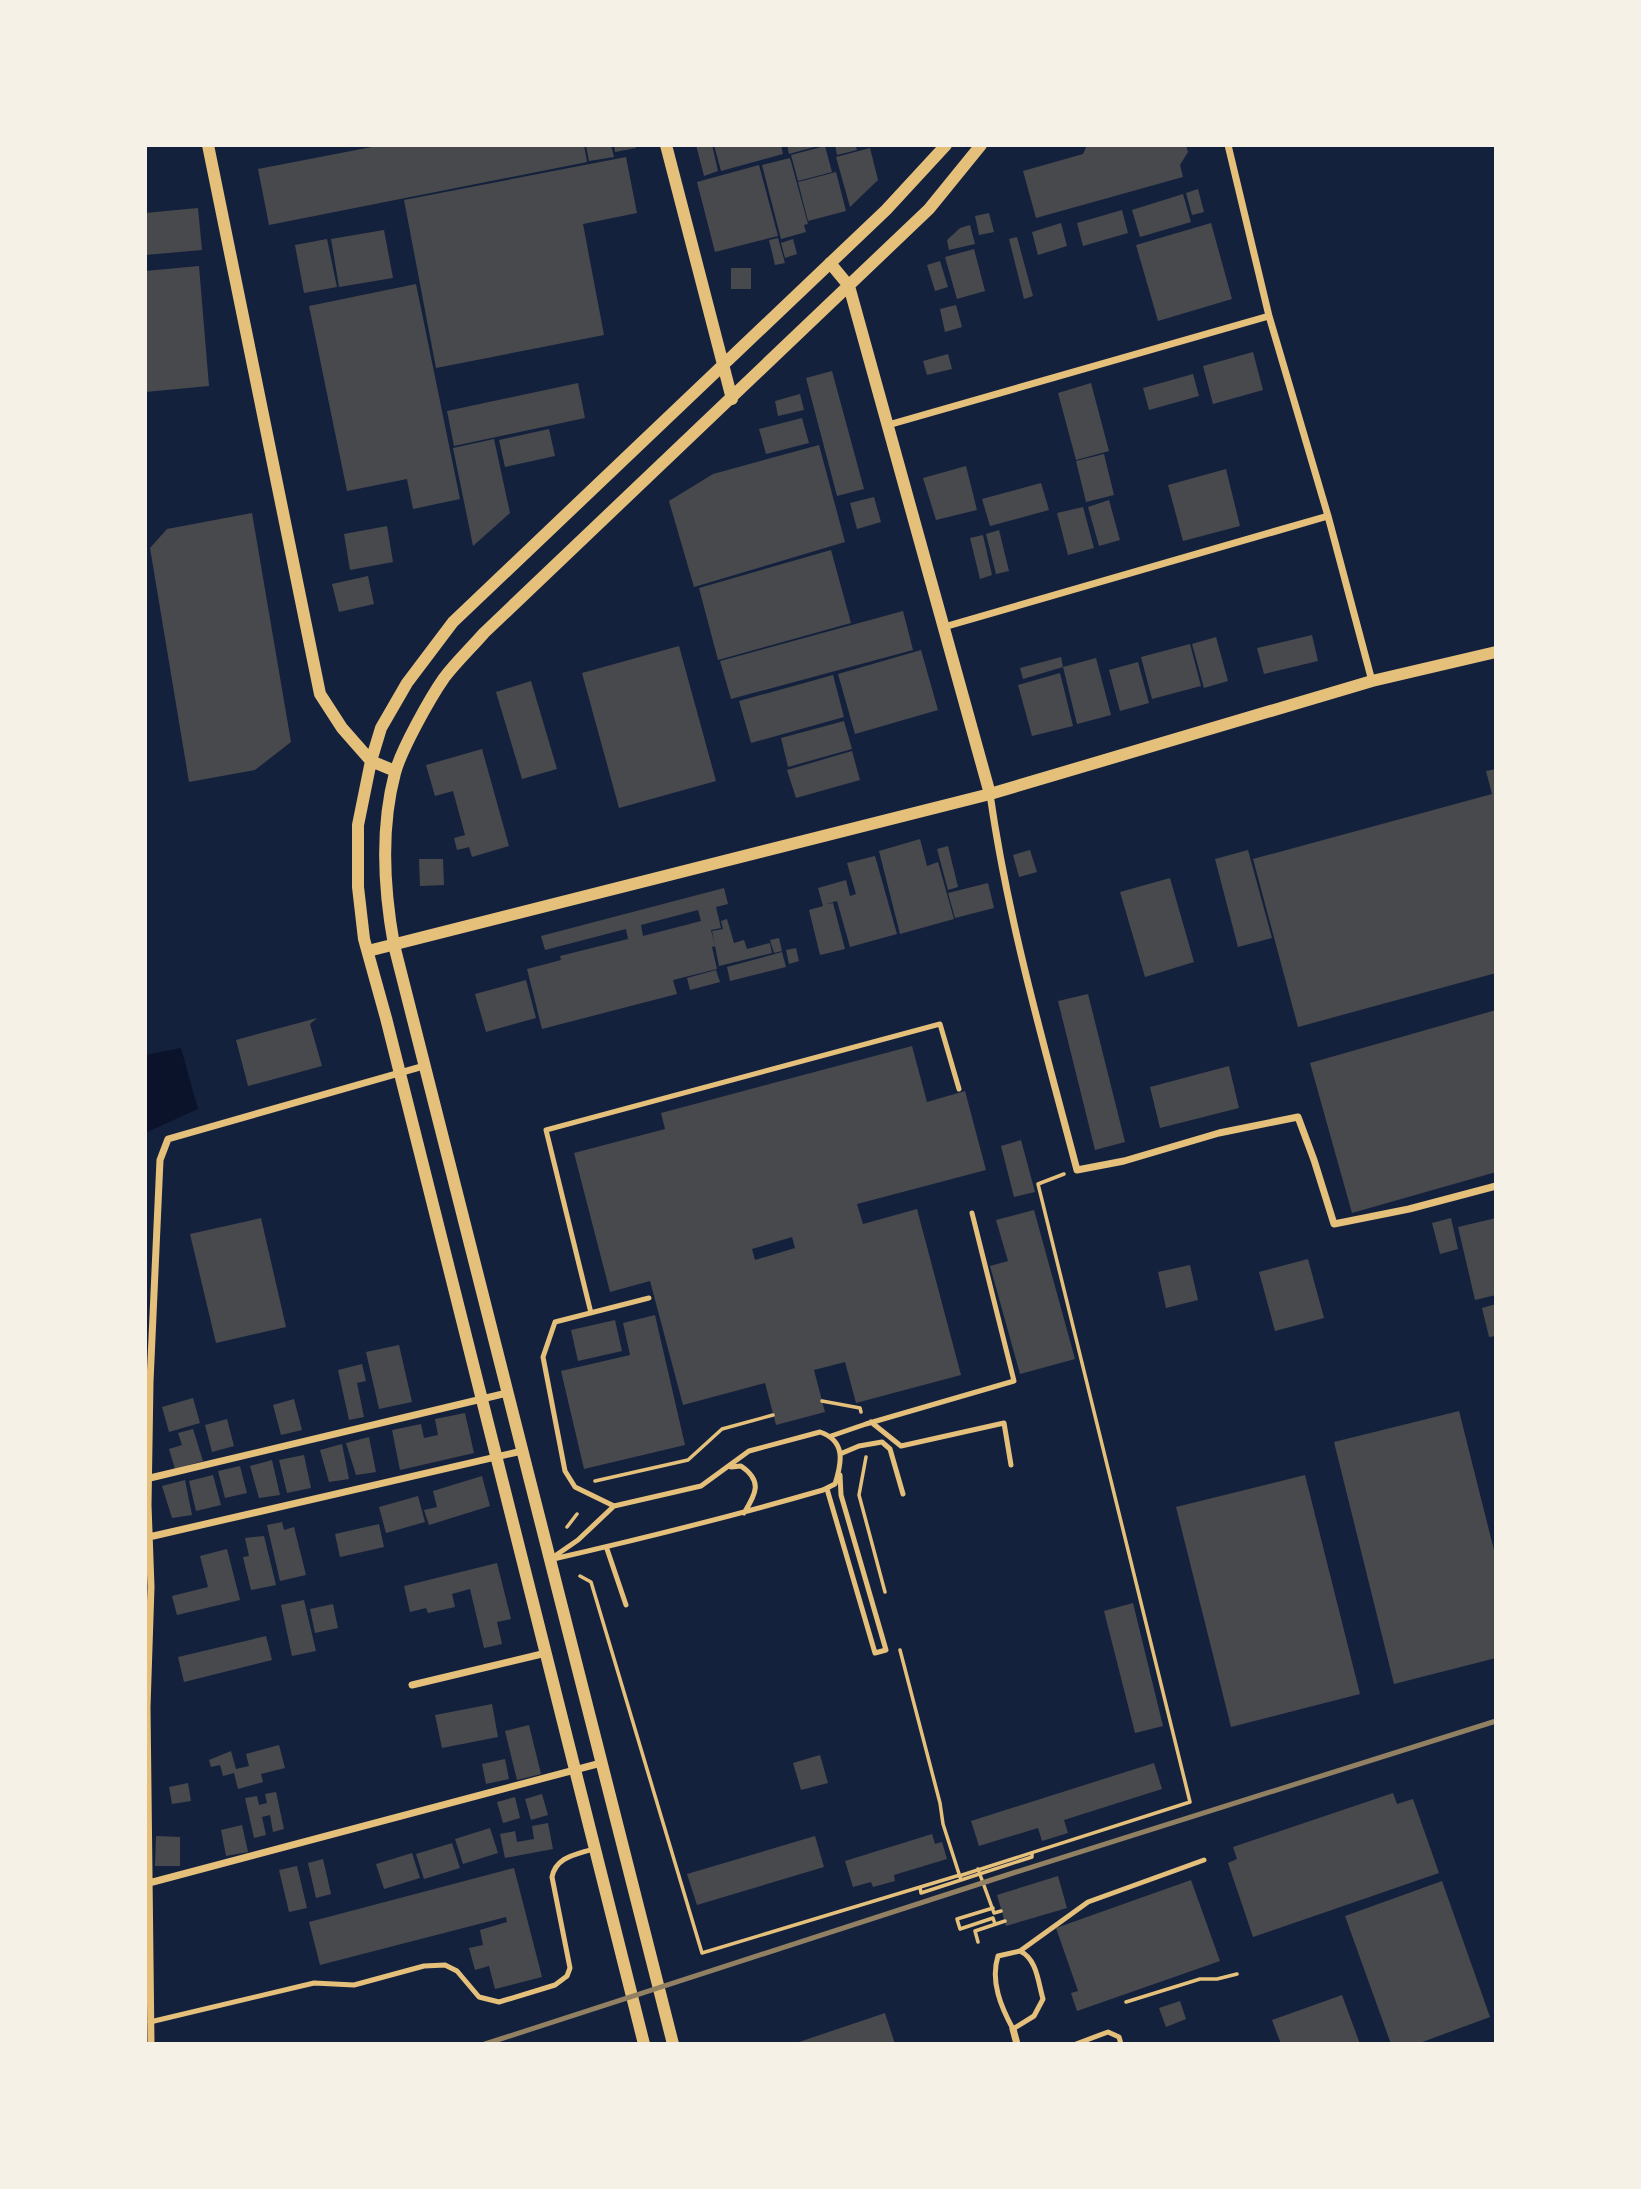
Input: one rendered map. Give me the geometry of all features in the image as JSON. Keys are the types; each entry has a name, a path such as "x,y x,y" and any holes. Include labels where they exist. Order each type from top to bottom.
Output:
{"street":[{"path":"208,145 320,694 342,728 371,761 395,771"},
{"path":"666,145 732,399"},
{"path":"644,2044 368,951 358,887 358,825 371,761 381,728 407,683 453,622 886,210 946,145"},
{"path":"673,2044 394,945 386,877 387,814 395,771 444,678 484,633 929,209 981,145"},
{"path":"1228,145 1269,316 1328,516 1372,681"},
{"path":"830,263 849,286 990,794 1006,891 1077,1170 1124,1161 1219,1133 1298,1116 1334,1224 1409,1209 1496,1186"},
{"path":"888,425 1269,316"},
{"path":"944,627 1328,516"},
{"path":"368,951 990,794 1372,681 1496,652"},
{"path":"151,2044 146,1707 151,1587 150,1382 160,1160 168,1139 424,1066"},
{"path":"150,1478 508,1393"},
{"path":"149,1537 522,1451"},
{"path":"525,1566 549,1560"},
{"path":"412,1685 547,1653"},
{"path":"149,1883 601,1763"},
{"path":"1013,2029 1017,2044"}],"lane":[{"path":"591,1313 546,1130 940,1024 959,1089"},
{"path":"549,1560 578,1540 614,1506 701,1486 749,1451 820,1432 831,1436 1014,1381 972,1213"},
{"path":"614,1506 575,1487 565,1471 543,1357 555,1322 649,1298"},
{"path":"869,1423 901,1446 1004,1423 1012,1465"},
{"path":"827,1489 875,1653 886,1650 841,1495 840,1454 831,1436"},
{"path":"840,1454 882,1441 890,1449 903,1493"},
{"path":"727,1467 741,1466 751,1473 756,1484 754,1497 744,1514"},
{"path":"549,1560 607,1549 715,1519 744,1514 827,1489 835,1484 839,1471"},
{"path":"607,1549 626,1605"},
{"path":"150,2022 314,1983 354,1985 424,1966 445,1965 457,1970 479,1997 499,2002 555,1985 567,1976 570,1968 552,1877 554,1867 565,1858 596,1849"},
{"path":"1020,1951 1028,1955 1033,1963 1043,1999 1034,2016 1013,2029 1000,2005 994,1968 998,1956 1020,1951 1088,1902 1205,1860"},
{"path":"1076,2044 1108,2032 1119,2037 1121,2044"}],"path":[{"path":"920,1887 921,1893 1032,1853 1190,1802 1038,1184 1077,1170"},
{"path":"822,1401 860,1408 869,1423"},
{"path":"595,1480 688,1460 722,1429 774,1415"},
{"path":"868,1444 859,1495 887,1602"},
{"path":"567,1527 577,1514"},
{"path":"579,1568 580,1576"},
{"path":"573,1578 580,1576 591,1582 702,1953 979,1869 994,1913 1002,1911"},
{"path":"898,1642 940,1803 943,1824 960,1878"},
{"path":"960,1878 1027,1859 1032,1857 1032,1853"},
{"path":"993,1908 957,1919 960,1929 993,1918 995,1924"},
{"path":"978,1942 975,1931 1005,1921"},
{"path":"1126,2002 1200,1979 1217,1979 1237,1974"}],"water":[{"path":"181,1048 198,1109 145,1133 145,1055"}],"building":[{"path":"382,145 584,145 587,162 269,225 258,169"},
{"path":"586,145 611,145 614,157 589,161"},
{"path":"614,145 635,145 636,148 615,152"},
{"path":"696,145 712,145 718,171 704,176"},
{"path":"714,145 781,145 783,154 721,171"},
{"path":"787,145 818,145 818,146 789,154"},
{"path":"835,145 855,145 857,150 837,155"},
{"path":"1087,145 1186,145 1188,152 1180,165 1183,177 1036,218 1023,171 1083,154"},
{"path":"825,146 832,172 798,181 791,155"},
{"path":"870,148 878,180 850,207 836,157"},
{"path":"626,157 637,213 583,224 604,335 436,368 404,200"},
{"path":"790,158 808,224 804,225 806,232 781,239 762,165"},
{"path":"759,165 778,236 715,252 697,182"},
{"path":"836,172 846,211 808,221 798,182"},
{"path":"1198,189 1204,212 1192,215 1186,193"},
{"path":"1183,194 1191,222 1140,237 1132,210"},
{"path":"198,208 202,250 145,255 145,213"},
{"path":"1122,210 1128,233 1083,246 1077,223"},
{"path":"989,213 994,232 979,235 975,216"},
{"path":"1061,223 1067,246 1038,255 1032,232"},
{"path":"1211,223 1232,299 1158,321 1136,245"},
{"path":"970,225 975,244 949,250 947,240 960,228"},
{"path":"384,230 393,278 339,287 331,239"},
{"path":"1017,237 1033,296 1024,299 1009,239"},
{"path":"778,238 785,263 775,265 769,240"},
{"path":"327,239 337,287 304,293 295,245"},
{"path":"793,239 797,254 785,258 781,243"},
{"path":"974,249 985,291 957,299 945,257"},
{"path":"940,261 948,287 935,291 927,265"},
{"path":"199,266 209,386 145,392 145,271"},
{"path":"731,268 751,268 751,289 731,289"},
{"path":"416,284 460,499 413,509 407,479 347,491 309,306"},
{"path":"956,305 962,327 945,332 940,309"},
{"path":"1253,352 1263,390 1213,404 1203,366"},
{"path":"948,354 952,369 927,375 923,361"},
{"path":"832,371 864,489 837,496 806,378"},
{"path":"1193,374 1199,396 1149,410 1143,388"},
{"path":"578,383 585,418 454,446 447,411"},
{"path":"1091,383 1109,451 1076,460 1058,393"},
{"path":"800,394 804,410 778,416 775,401"},
{"path":"802,418 809,443 766,454 759,429"},
{"path":"549,429 555,456 505,467 499,440"},
{"path":"494,439 510,513 473,546 453,448"},
{"path":"819,445 845,542 694,587 669,501 713,474"},
{"path":"1104,454 1114,495 1086,502 1076,461"},
{"path":"966,466 977,510 936,520 923,478"},
{"path":"1226,469 1240,526 1183,541 1168,485"},
{"path":"1041,483 1049,510 990,526 982,499"},
{"path":"874,497 881,522 857,529 850,503"},
{"path":"1109,500 1120,540 1099,546 1088,507"},
{"path":"1083,507 1094,548 1068,555 1057,513"},
{"path":"252,513 291,742 255,770 189,782 150,548 167,529"},
{"path":"387,526 393,562 350,570 344,534"},
{"path":"999,530 1009,571 996,574 986,534"},
{"path":"983,535 992,575 980,579 970,538"},
{"path":"831,550 851,623 718,660 699,588"},
{"path":"368,576 374,604 339,612 332,584"},
{"path":"903,611 913,650 731,699 720,661"},
{"path":"1312,635 1318,661 1264,674 1257,648"},
{"path":"1216,637 1228,681 1204,688 1192,644"},
{"path":"1190,644 1201,686 1152,699 1141,657"},
{"path":"679,646 716,781 619,808 582,673"},
{"path":"921,650 938,710 855,734 838,674"},
{"path":"1061,657 1063,667 1023,679 1020,668"},
{"path":"1096,658 1111,715 1077,724 1063,667"},
{"path":"1138,662 1149,703 1120,711 1109,670"},
{"path":"1060,673 1073,726 1032,736 1018,685"},
{"path":"833,675 844,717 751,743 739,701"},
{"path":"531,681 557,769 522,779 496,692"},
{"path":"844,721 852,749 788,767 781,738"},
{"path":"482,749 509,846 472,857 469,847 457,850 454,838 465,835 453,791 435,796 426,765"},
{"path":"852,751 860,780 796,798 787,770"},
{"path":"1496,769 1496,973 1298,1027 1253,859 1492,794 1486,771"},
{"path":"920,839 927,866 938,862 954,919 900,934 879,851"},
{"path":"948,846 958,887 948,890 937,849"},
{"path":"1030,850 1037,872 1019,877 1013,855"},
{"path":"1248,850 1272,938 1238,947 1215,859"},
{"path":"875,856 897,934 850,947 837,901 826,904 833,903 845,949 820,955 809,910 823,906 818,888 846,880 850,896 856,894 847,863"},
{"path":"419,859 443,859 444,885 420,886"},
{"path":"1170,878 1194,962 1145,977 1120,892"},
{"path":"988,883 994,908 955,918 948,893"},
{"path":"724,888 728,904 716,907 721,928 711,930 717,969 673,980 677,994 542,1029 527,969 561,960 560,956 628,939 626,929 545,950 541,936","holes":["698,910 701,921 643,936 641,925"]},
{"path":"727,919 734,943 744,940 747,949 770,943 772,953 719,966 712,931 723,929 721,921"},
{"path":"779,938 782,951 774,953 770,940"},
{"path":"796,948 799,961 789,964 786,950"},
{"path":"782,952 786,967 730,981 727,967"},
{"path":"716,970 720,982 690,990 687,978"},
{"path":"526,980 536,1018 486,1032 475,994"},
{"path":"1088,994 1125,1142 1095,1150 1058,1001"},
{"path":"1496,1010 1496,1172 1352,1213 1310,1063"},
{"path":"317,1018 310,1024 322,1066 248,1086 236,1040"},
{"path":"912,1046 927,1102 965,1091 986,1170 857,1204 863,1224 917,1209 961,1375 856,1403 845,1362 814,1370 825,1412 776,1425 765,1383 683,1405 650,1281 610,1292 574,1153 665,1129 661,1113","holes":["792,1237 795,1248 755,1260 752,1249"]},
{"path":"1229,1066 1239,1108 1160,1128 1150,1087"},
{"path":"1021,1140 1035,1192 1014,1197 1001,1146"},
{"path":"1034,1210 1075,1359 1020,1374 990,1266 1008,1261 996,1220"},
{"path":"261,1218 286,1327 216,1343 190,1234"},
{"path":"1451,1218 1458,1249 1440,1254 1432,1223"},
{"path":"1496,1218 1496,1295 1475,1300 1458,1227"},
{"path":"1308,1259 1324,1318 1275,1331 1259,1272"},
{"path":"1190,1265 1198,1300 1166,1308 1158,1272"},
{"path":"1496,1304 1496,1336 1489,1337 1482,1308"},
{"path":"655,1315 685,1445 584,1469 561,1371 630,1355 623,1323"},
{"path":"615,1320 622,1351 578,1361 571,1330"},
{"path":"399,1345 412,1402 379,1409 366,1352"},
{"path":"362,1364 366,1381 357,1383 364,1417 349,1420 338,1370"},
{"path":"193,1398 200,1423 169,1432 162,1407"},
{"path":"294,1399 302,1430 281,1435 273,1405"},
{"path":"1459,1411 1496,1558 1496,1658 1394,1684 1334,1442"},
{"path":"465,1413 474,1453 400,1470 392,1430 421,1424 424,1438 438,1435 435,1419"},
{"path":"227,1419 234,1446 212,1452 205,1425"},
{"path":"193,1429 203,1461 175,1469 169,1449 182,1445 178,1433"},
{"path":"369,1437 376,1472 356,1475 346,1443"},
{"path":"342,1444 349,1479 329,1482 320,1450"},
{"path":"304,1455 311,1488 287,1493 279,1460"},
{"path":"272,1460 280,1495 259,1498 250,1466"},
{"path":"240,1466 247,1493 225,1498 218,1471"},
{"path":"213,1475 221,1505 196,1511 189,1481"},
{"path":"1305,1475 1360,1694 1231,1727 1176,1507"},
{"path":"482,1476 490,1506 429,1525 424,1510 437,1507 433,1491"},
{"path":"185,1480 192,1515 172,1518 162,1486"},
{"path":"418,1496 425,1522 386,1533 379,1507"},
{"path":"282,1522 284,1530 294,1527 306,1575 280,1581 267,1525"},
{"path":"379,1524 384,1547 340,1557 335,1534"},
{"path":"264,1536 276,1585 251,1590 243,1557 249,1556 245,1538"},
{"path":"227,1549 240,1600 177,1615 172,1596 208,1587 200,1556"},
{"path":"497,1563 511,1619 497,1622 502,1644 484,1648 470,1589 452,1594 455,1607 428,1613 426,1608 410,1612 404,1586"},
{"path":"304,1600 316,1651 292,1656 281,1605"},
{"path":"1133,1603 1163,1726 1135,1733 1104,1611"},
{"path":"333,1604 338,1628 315,1633 310,1609"},
{"path":"266,1636 272,1660 184,1682 178,1657"},
{"path":"492,1704 498,1737 442,1748 435,1715"},
{"path":"529,1725 541,1774 517,1780 505,1731"},
{"path":"279,1745 285,1768 261,1774 263,1782 238,1789 234,1773 223,1776 220,1765 211,1767 209,1760 231,1751 236,1769 249,1766 246,1754"},
{"path":"820,1755 828,1783 801,1790 793,1763"},
{"path":"505,1759 509,1779 486,1784 482,1764"},
{"path":"1154,1763 1162,1789 1064,1820 1068,1833 1042,1841 1038,1828 979,1846 971,1821"},
{"path":"188,1783 191,1801 172,1804 169,1787"},
{"path":"276,1792 284,1829 273,1832 270,1815 262,1817 266,1835 254,1838 245,1798 257,1796 259,1805 267,1803 265,1794"},
{"path":"1393,1793 1397,1804 1413,1799 1439,1873 1253,1937 1228,1863 1237,1859 1233,1847"},
{"path":"542,1794 548,1815 531,1820 525,1799"},
{"path":"515,1797 520,1818 503,1823 497,1802"},
{"path":"548,1823 553,1849 505,1858 500,1834 515,1831 517,1842 534,1839 532,1826"},
{"path":"242,1825 248,1852 226,1856 221,1830"},
{"path":"490,1828 498,1853 463,1864 455,1839"},
{"path":"932,1834 935,1844 942,1842 947,1859 894,1875 895,1881 873,1887 871,1882 853,1887 845,1861"},
{"path":"156,1836 180,1837 180,1866 155,1866"},
{"path":"815,1836 824,1867 697,1905 687,1874"},
{"path":"452,1843 460,1868 424,1879 416,1854"},
{"path":"412,1853 420,1878 384,1889 376,1864"},
{"path":"323,1859 331,1894 316,1898 308,1863"},
{"path":"297,1866 307,1908 289,1912 279,1870"},
{"path":"514,1868 542,1977 495,1989 489,1966 475,1970 469,1948 483,1945 480,1930 507,1922 506,1917 320,1965 309,1922"},
{"path":"1058,1876 1067,1908 1006,1926 997,1895"},
{"path":"1191,1880 1220,1961 1077,2011 1071,1993 1078,1991 1056,1928"},
{"path":"1442,1881 1490,2017 1417,2044 1391,2044 1345,1916"},
{"path":"1342,1995 1360,2044 1281,2044 1272,2020"},
{"path":"1180,2001 1186,2019 1166,2027 1159,2008"},
{"path":"885,2013 895,2044 796,2044 796,2043"}],"railway":[{"path":"485,2044 1013,1873 1496,1721"}]}
